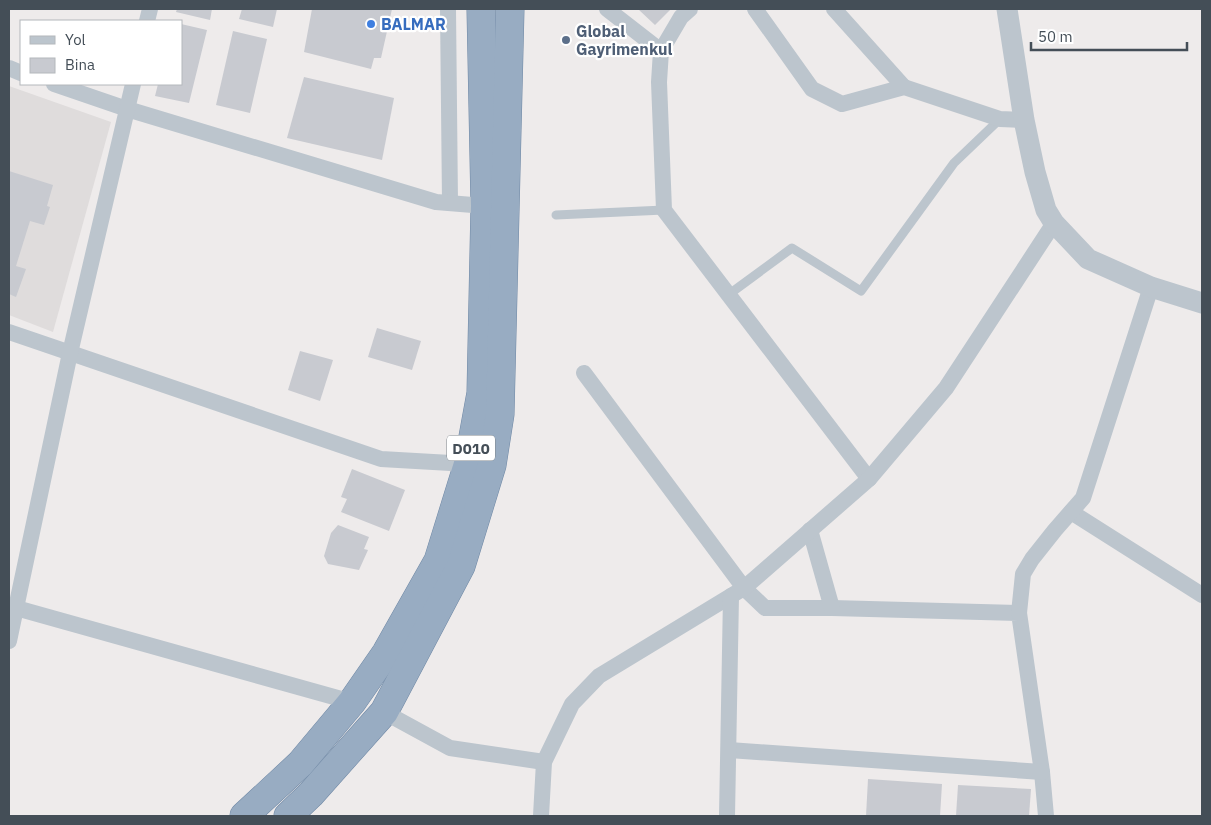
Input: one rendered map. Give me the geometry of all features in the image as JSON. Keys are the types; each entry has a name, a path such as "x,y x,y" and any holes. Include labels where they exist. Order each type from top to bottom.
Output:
{"highway":[{"name":"D010","path":"244,816 300,764 352,702 386,653 438,561 468,464 481,393 485,206 481,9"},
{"name":"D010","path":"288,816 311,794 384,712 461,566 492,465 500,414 510,9"}],"street":[{"path":"448,9 450,203"},
{"path":"607,9 661,51"},
{"path":"690,9 682,17 661,51 659,82 664,210 869,479"},
{"path":"755,9 812,89 842,104 904,86"},
{"path":"834,9 904,86 1000,119 1024,120"},
{"path":"1007,9 1024,120 1035,172 1046,210 1054,223 1088,260 1151,287 1202,303"},
{"path":"57,85 127,109 436,202 485,206"},
{"path":"9,640 12,607 133,85"},
{"path":"541,816 544,762 572,704 599,676 738,592 869,479 946,388 1054,223"},
{"path":"1046,816 1042,772 1019,613 1023,574 1032,559 1083,498 1151,287"},
{"path":"9,332 381,459 468,464"},
{"path":"584,373 738,592 765,608 1019,613"},
{"path":"1071,512 1202,595"},
{"path":"810,530 832,608"},
{"path":"727,816 738,592"},
{"path":"12,607 352,702"},
{"path":"384,712 450,748 544,762"},
{"path":"729,750 1042,772"}],"lane":[{"path":"728,295 792,248 861,291 954,163 1000,119"},
{"path":"556,215 664,210"}],"shaded area":[{"path":"9,86 111,122 53,332 9,315"}],"building":[{"path":"177,9 212,9 210,20 176,12"},
{"path":"242,9 277,9 273,27 239,19"},
{"path":"312,9 392,9 381,58 374,58 371,69 304,52"},
{"path":"638,9 671,9 655,25"},
{"path":"182,24 207,30 189,103 155,96 158,85 182,85"},
{"path":"233,31 267,39 250,113 216,105"},
{"path":"304,77 394,98 382,160 287,138"},
{"path":"9,171 53,185 47,206 50,207 44,225 30,221 16,266 26,269 16,297 9,294"},
{"path":"377,328 421,341 412,370 368,357"},
{"path":"300,351 333,360 320,401 288,390"},
{"path":"352,469 405,490 389,531 341,512 347,499 341,497"},
{"path":"338,525 369,537 364,549 368,550 359,570 328,564 324,556 331,533"},
{"path":"868,779 942,784 940,816 866,816"},
{"path":"958,785 1031,789 1029,816 956,816"}],"place":[{"name":"BALMAR","path":"371,24"},
{"name":"Global Gayrimenkul","path":"566,40"}]}
